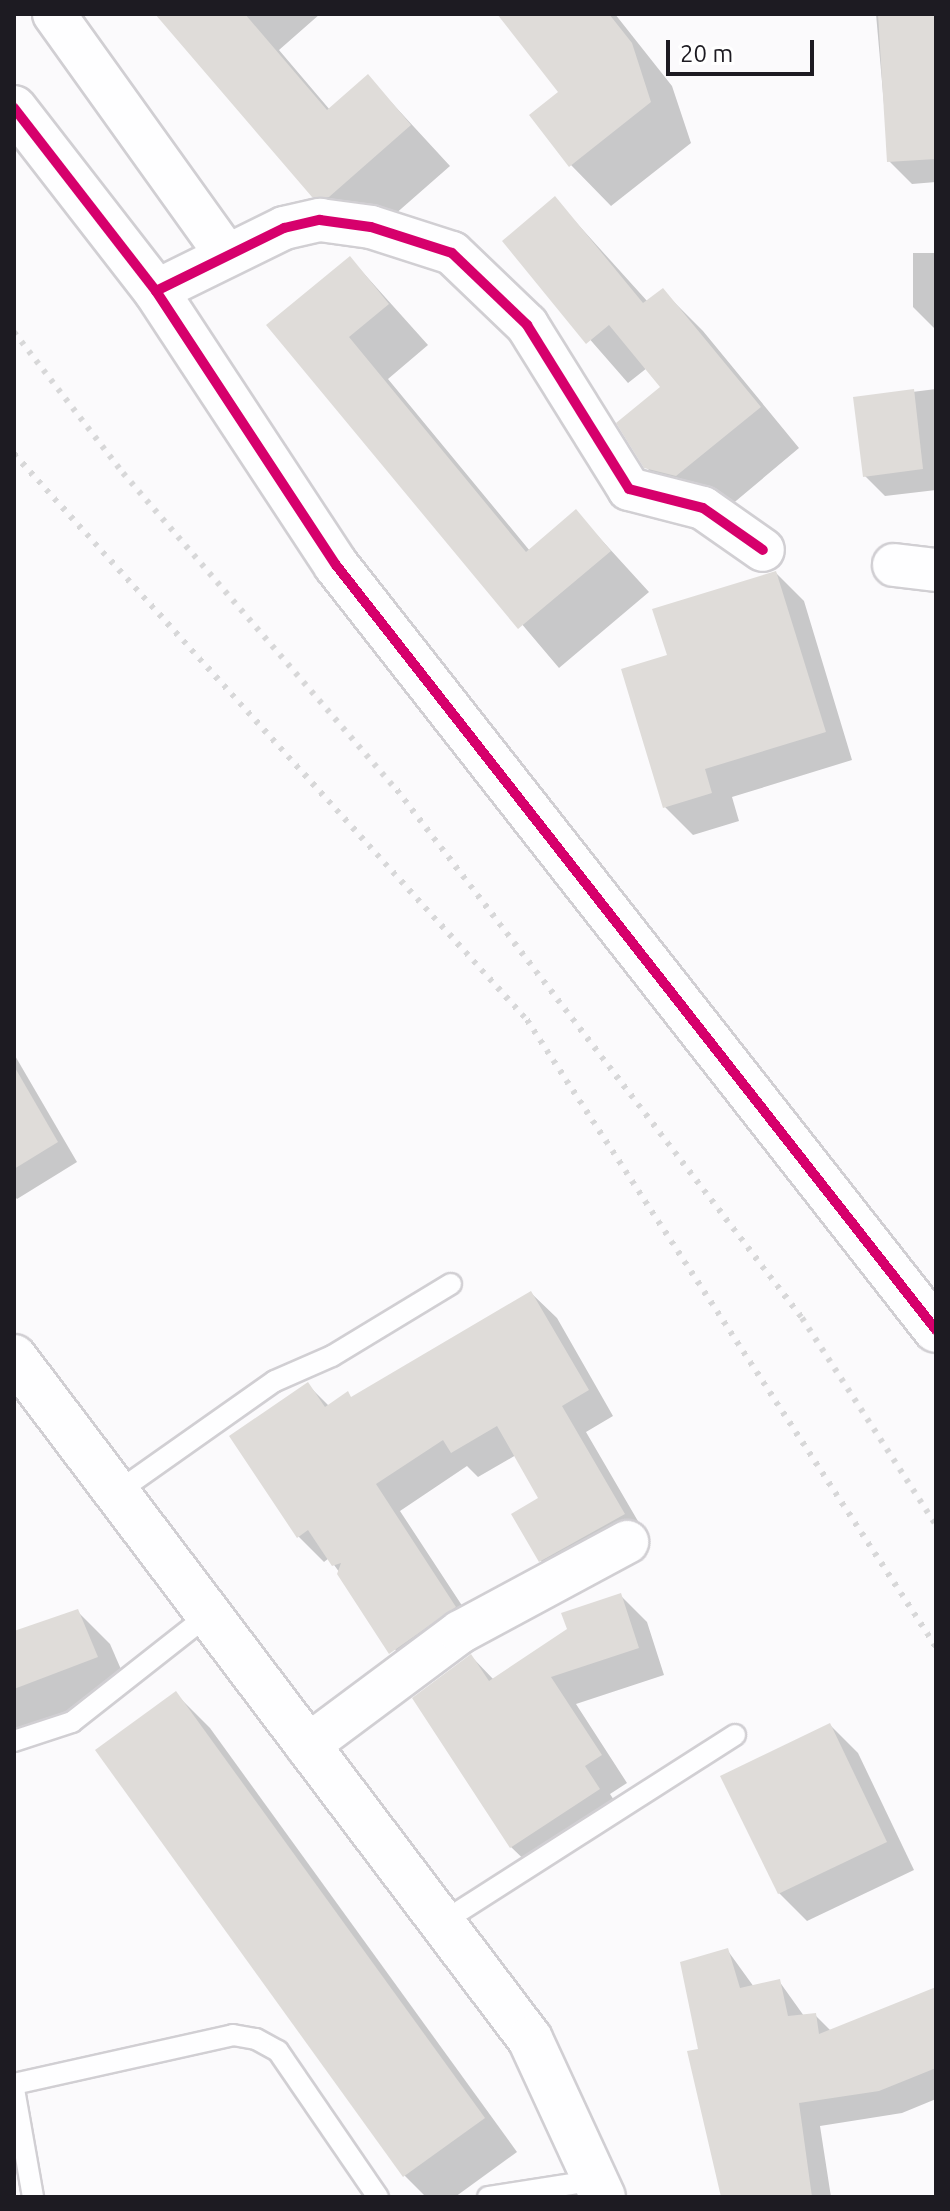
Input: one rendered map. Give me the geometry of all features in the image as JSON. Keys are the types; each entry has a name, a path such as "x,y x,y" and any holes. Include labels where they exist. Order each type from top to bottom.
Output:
{"street":[{"path":"54,14 227,256"},
{"path":"14,108 156,291 336,565 936,1330"},
{"path":"156,291 284,228 320,220 371,227 452,253 527,325 629,489 703,508 763,550"},
{"path":"894,565 936,570"},
{"path":"14,1357 530,2039 600,2188"},
{"path":"307,1746 460,1632 627,1542"}],"lane":[{"path":"116,1493 275,1381 332,1356 451,1284"},
{"path":"14,1741 72,1722 208,1615"},
{"path":"441,1923 735,1735"},
{"path":"33,2197 14,2087 233,2035 256,2039 278,2051 378,2197"},
{"path":"488,2197 600,2188"}],"building":[{"path":"155,14 245,14 327,110 368,74 411,125 329,197 312,197"},
{"path":"497,14 609,14 632,43 651,102 569,167 529,115 558,92"},
{"path":"878,14 936,14 936,159 887,162"},
{"path":"555,196 643,303 663,288 761,407 676,476 644,468 616,423 660,387 609,325 586,344 502,241"},
{"path":"350,256 389,304 349,337 526,552 576,509 611,551 518,629 266,325"},
{"path":"914,389 923,469 863,477 853,397"},
{"path":"776,571 826,732 705,769 712,793 663,808 621,669 667,655 652,609"},
{"path":"14,1066 58,1142 14,1169"},
{"path":"531,1291 589,1390 562,1406 625,1514 539,1562 511,1514 538,1498 497,1426 451,1453 443,1440 376,1484 456,1607 389,1654 337,1574 341,1563 332,1566 308,1530 297,1538 229,1436 308,1382 325,1407 348,1391 351,1397"},
{"path":"621,1593 639,1648 551,1677 602,1755 585,1766 600,1789 510,1848 412,1698 471,1654 489,1681 567,1629 561,1613"},
{"path":"78,1609 98,1657 14,1689 14,1631"},
{"path":"176,1691 485,2118 403,2177 95,1750"},
{"path":"830,1723 887,1842 778,1894 720,1776"},
{"path":"728,1948 740,1988 780,1979 788,2016 816,2013 819,2034 936,1987 936,2068 879,2091 799,2103 812,2197 721,2197 687,2051 698,2049 680,1962"}],"railway":[{"path":"14,332 123,473 397,790 802,1318 936,1525"},
{"path":"14,454 527,1020 936,1647"}],"cycle path":[{"path":"14,108 156,291 336,565 936,1330"},
{"path":"156,291 284,228 320,220 371,227 452,253 527,325 629,489 703,508 763,550"}]}
